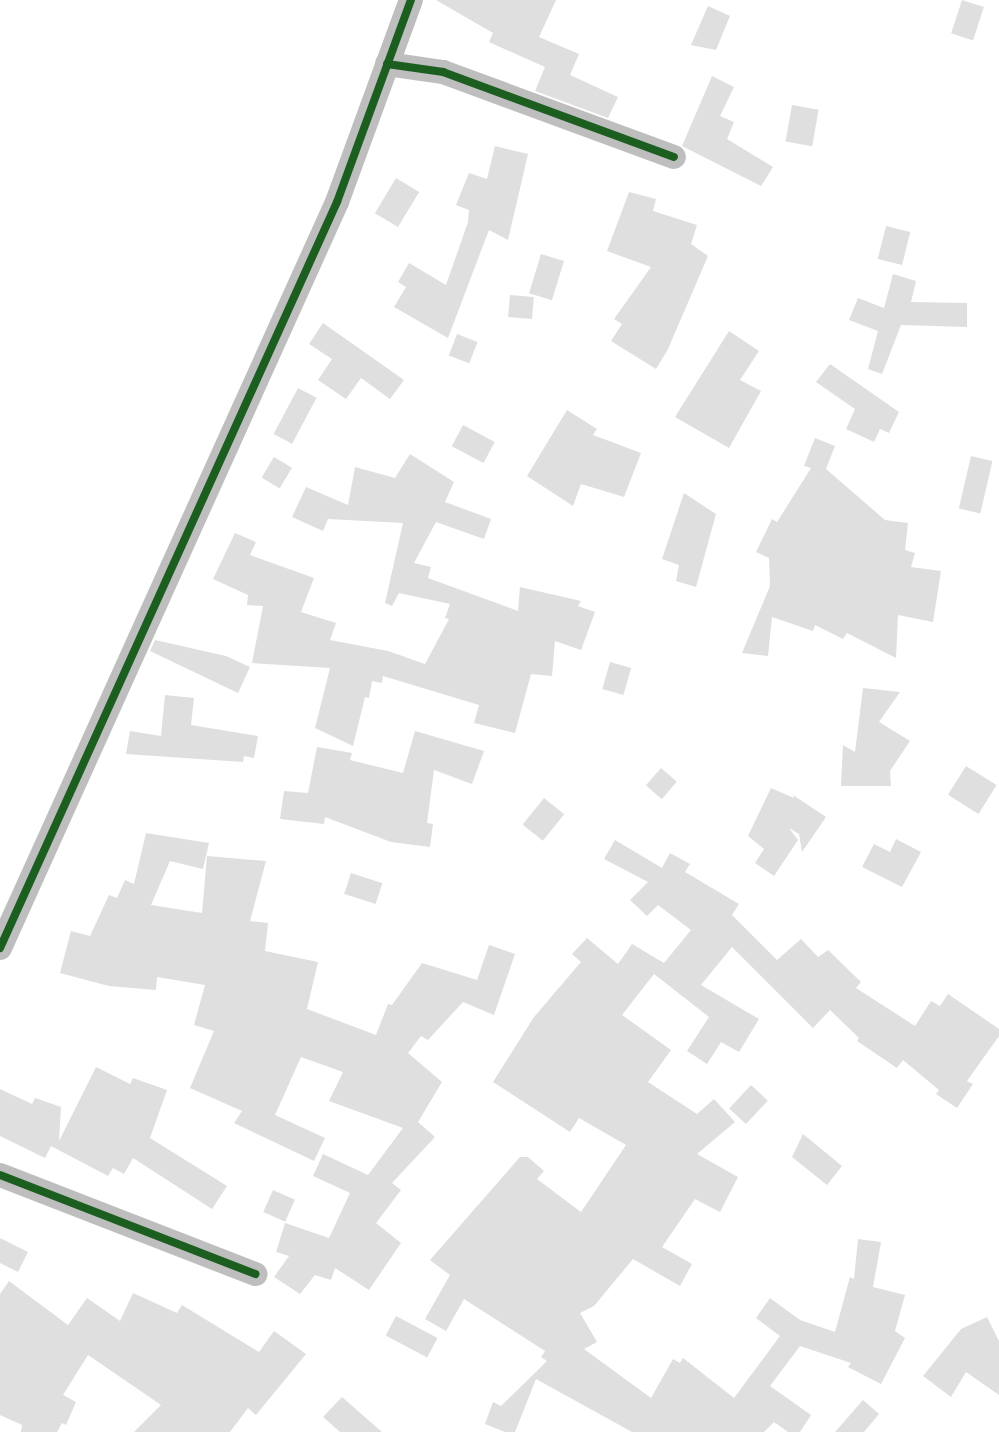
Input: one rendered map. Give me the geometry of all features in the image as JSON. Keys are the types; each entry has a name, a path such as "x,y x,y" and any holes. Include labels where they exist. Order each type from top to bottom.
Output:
{"street":[{"path":"0,948 332,213 411,0"},
{"path":"387,64 443,72 674,157"},
{"path":"0,1175 255,1274"}],"building":[{"path":"436,0 556,0 539,37 579,54 570,75 618,97 608,118 535,91 545,67 489,42 493,33"},
{"path":"962,0 984,7 973,40 951,33"},
{"path":"708,6 730,16 716,50 691,45"},
{"path":"712,76 734,87 720,116 734,122 727,139 773,167 761,186 682,146"},
{"path":"792,105 819,110 812,146 786,141"},
{"path":"495,146 528,154 508,240 489,230 448,338 394,307 406,287 398,282 409,263 446,285 468,222 469,210 456,205 469,173 487,179"},
{"path":"396,178 419,192 398,227 375,213"},
{"path":"629,192 656,199 653,211 697,225 691,244 708,256 668,349 656,369 611,341 622,324 614,319 651,267 607,251"},
{"path":"886,226 910,232 902,265 878,259"},
{"path":"541,254 564,261 552,300 529,293"},
{"path":"893,274 916,281 911,302 967,303 967,327 901,325 882,374 868,369 878,331 849,320 858,298 884,308"},
{"path":"510,295 534,297 532,319 508,317"},
{"path":"323,323 404,380 390,399 361,378 346,399 318,380 332,359 309,344"},
{"path":"729,331 759,351 740,380 761,391 729,448 675,417"},
{"path":"457,334 478,342 469,363 449,355"},
{"path":"830,364 899,412 889,433 880,429 874,442 846,429 855,409 816,382"},
{"path":"298,388 317,398 292,444 274,434"},
{"path":"567,410 597,429 593,435 641,453 624,497 581,484 573,506 527,476"},
{"path":"463,425 495,442 484,463 452,446"},
{"path":"815,438 835,446 826,469 885,520 908,523 905,550 915,553 911,567 941,571 933,622 898,615 896,658 847,633 843,639 815,625 813,631 772,617 768,656 742,653 770,586 769,558 756,552 772,519 777,522 811,468 804,466"},
{"path":"410,454 454,482 445,502 491,519 484,539 436,522 414,563 431,567 428,578 518,611 520,587 581,601 578,606 595,612 581,650 555,641 552,676 531,674 515,733 474,723 479,705 383,676 382,683 372,681 369,698 365,697 353,746 315,728 330,668 252,663 263,606 247,605 248,595 213,579 235,533 256,542 250,555 314,578 301,612 336,623 330,640 388,651 425,664 449,619 445,618 450,604 399,593 392,606 385,603 403,523 328,519 323,531 292,517 306,487 348,505 355,467 395,478"},
{"path":"971,456 992,461 980,514 959,509"},
{"path":"274,457 292,468 280,488 262,478"},
{"path":"684,493 716,514 696,587 676,581 679,565 662,559"},
{"path":"155,640 226,656 250,667 238,693 150,651"},
{"path":"610,662 631,668 623,695 602,689"},
{"path":"863,688 900,692 879,722 910,741 890,771 891,786 841,786 843,745 855,752"},
{"path":"165,695 194,698 191,725 258,736 254,758 244,756 243,762 126,754 130,731 161,736"},
{"path":"415,731 484,751 472,784 434,770 427,823 433,824 430,847 391,842 325,817 324,824 280,819 284,791 308,793 317,747 352,753 350,760 403,773"},
{"path":"966,766 997,785 979,814 948,795"},
{"path":"661,768 677,782 662,799 646,785"},
{"path":"771,788 794,798 793,795 826,817 802,852 799,834 789,828 798,840 774,876 755,863 764,849 748,836"},
{"path":"544,798 564,814 543,841 523,824"},
{"path":"146,833 209,843 203,869 170,861 151,905 202,913 207,856 266,861 250,921 268,923 265,951 318,962 307,1009 376,1035 388,1004 392,1005 422,963 477,980 489,945 515,954 494,1015 463,1002 428,1040 421,1036 408,1053 442,1082 418,1122 435,1137 392,1183 401,1190 376,1223 401,1243 369,1290 335,1268 331,1280 315,1275 300,1294 274,1277 289,1256 276,1252 285,1223 329,1238 350,1193 313,1176 323,1154 368,1175 403,1128 329,1101 343,1072 301,1057 275,1115 325,1138 314,1161 234,1123 242,1111 190,1088 214,1031 194,1025 205,985 157,977 156,990 109,986 60,973 71,931 90,936 109,895 117,898 125,880 134,884"},
{"path":"896,839 921,852 902,887 862,867 874,844 890,852"},
{"path":"615,840 662,868 670,853 690,864 685,872 739,904 732,915 777,960 801,939 818,957 828,950 861,982 856,988 915,1026 931,1001 940,1006 948,994 999,1029 999,1036 967,1081 973,1084 957,1108 936,1094 939,1090 903,1060 897,1068 857,1041 859,1038 830,1010 813,1028 732,947 701,985 759,1019 739,1052 721,1042 707,1064 687,1051 709,1017 654,974 622,1015 671,1050 648,1082 697,1114 714,1099 735,1122 697,1154 738,1177 720,1212 695,1199 662,1247 692,1264 680,1286 633,1259 594,1306 580,1313 597,1342 584,1349 651,1398 673,1359 680,1363 683,1358 734,1398 780,1336 756,1318 770,1298 800,1320 835,1332 850,1277 854,1279 858,1239 881,1242 873,1287 905,1295 895,1331 905,1338 881,1384 848,1367 851,1363 800,1346 770,1386 811,1415 800,1432 788,1432 774,1422 764,1432 632,1432 536,1379 515,1432 505,1432 485,1424 493,1402 501,1406 547,1361 541,1357 545,1351 464,1299 446,1331 425,1319 450,1275 430,1260 520,1157 528,1157 544,1171 537,1179 581,1212 626,1145 579,1118 570,1132 493,1082 534,1017 581,962 572,954 587,938 618,964 632,944 664,963 691,930 658,905 647,916 630,900 648,882 604,859"},
{"path":"351,873 382,883 376,904 344,894"},
{"path":"96,1067 130,1084 133,1078 167,1090 150,1138 227,1186 212,1209 133,1158 124,1174 113,1168 108,1176 51,1146 45,1158 0,1136 0,1089 32,1104 35,1098 61,1107 59,1141"},
{"path":"751,1085 768,1101 746,1124 729,1108"},
{"path":"803,1134 842,1166 827,1185 792,1157"},
{"path":"273,1190 295,1200 285,1222 263,1212"},
{"path":"0,1238 28,1252 18,1272 0,1263"},
{"path":"9,1281 68,1325 87,1298 120,1321 133,1293 177,1313 182,1305 259,1352 274,1331 306,1354 256,1415 248,1408 230,1432 134,1432 161,1405 88,1355 63,1395 76,1402 66,1425 62,1423 57,1432 21,1432 22,1425 0,1415 0,1294"},
{"path":"396,1316 437,1338 427,1357 386,1335"},
{"path":"987,1317 999,1341 999,1395 966,1372 951,1397 923,1376 961,1329"},
{"path":"342,1397 382,1432 340,1432 323,1417"},
{"path":"863,1400 879,1414 864,1432 835,1432"}],"cycle path":[{"path":"0,948 337,202 411,0"},
{"path":"387,64 443,72 674,157"},
{"path":"0,1175 255,1274"}]}
